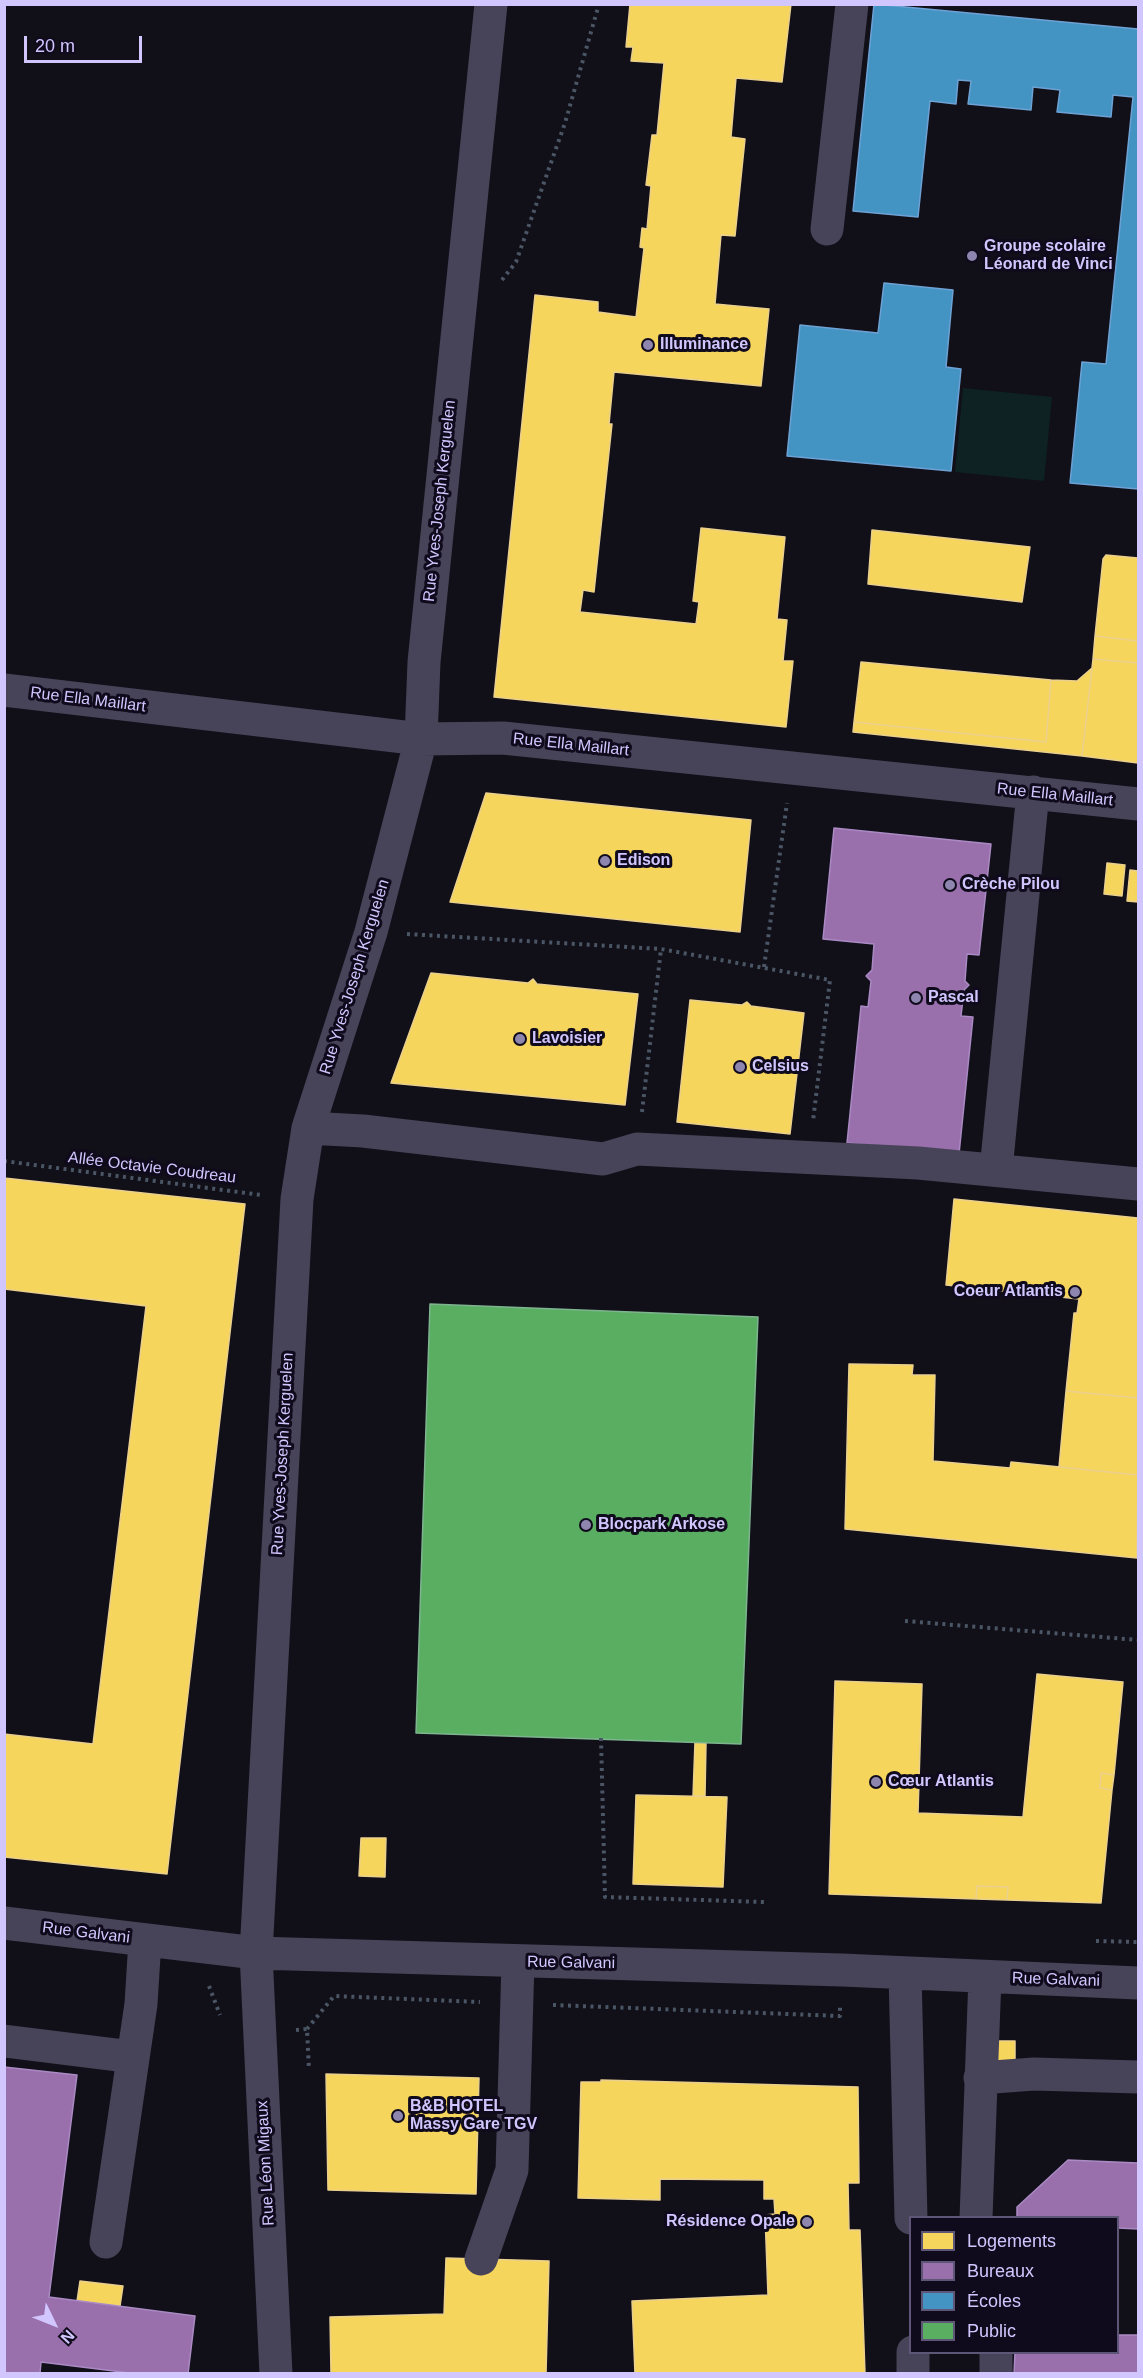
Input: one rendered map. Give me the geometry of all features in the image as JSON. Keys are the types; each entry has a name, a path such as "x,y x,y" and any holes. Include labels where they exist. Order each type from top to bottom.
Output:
{"street":[{"name":"Rue Yves-Joseph Kerguelen","path":"256,1953 297,1199 308,1128 371,932 421,739 424,662 491,4"},
{"path":"827,230 852,4"},
{"name":"Rue Ella Maillart","path":"4,690 421,739 503,738 1138,804"},
{"path":"996,1170 1033,792"},
{"path":"308,1128 363,1131 603,1159 637,1149 808,1157 996,1170 1138,1184"},
{"name":"Rue Galvani","path":"4,1923 256,1953 905,1973 1138,1983"},
{"path":"105,2242 141,2004 144,1940"},
{"name":"Rue Léon Migaux","path":"256,1953 276,2373"},
{"path":"481,2259 512,2170 518,1961"},
{"path":"905,1973 911,2212"},
{"path":"976,2216 985,1977"},
{"path":"4,2041 133,2057"},
{"path":"980,2078 1034,2074 1138,2077"},
{"path":"913,2354 913,2373"},
{"path":"996,2354 996,2373"}],"path":[{"path":"495,288 516,262 565,123 599,4"},
{"path":"764,967 787,802"},
{"path":"371,932 661,949 830,980 808,1157"},
{"path":"637,1149 661,949"},
{"name":"Allée Octavie Coudreau","path":"4,1161 297,1199"},
{"path":"905,1621 1138,1640"},
{"path":"601,1738 605,1897 764,1902"},
{"path":"309,2070 308,2029 334,1996 840,2016"},
{"path":"287,2030 308,2029"}],"green space":[{"path":"963,388 1052,397 1044,481 955,472"}],"building: Logements":[{"name":"Illuminance","path":"630,4 791,4 782,82 736,78 731,137 745,139 735,236 721,235 715,304 769,309 761,386 614,372 609,424 612,424 594,592 583,590 580,612 696,624 699,602 693,601 701,528 785,537 777,619 787,620 783,661 793,661 786,727 494,697 535,295 598,302 598,312 636,317 644,248 640,247 642,228 647,229 651,186 646,185 652,135 657,135 664,63 631,61 633,47 626,47"},
{"path":"872,530 1030,547 1022,602 868,584"},
{"path":"1106,555 1138,558 1138,641 1095,636 1103,559"},
{"path":"1095,636 1138,641 1138,663 1093,659"},
{"path":"1093,659 1138,663 1138,763 1082,756"},
{"path":"861,662 1051,680 1046,742 854,722"},
{"path":"1092,668 1082,756 853,732 854,722 1046,742 1051,680 1077,681"},
{"name":"Edison","path":"486,793 751,820 740,932 450,902"},
{"path":"1107,863 1125,865 1122,896 1104,894"},
{"path":"1130,870 1138,871 1138,902 1127,901"},
{"name":"Lavoisier","path":"431,973 528,983 533,979 537,984 638,994 625,1105 391,1083"},
{"name":"Celsius","path":"690,1000 742,1005 747,1002 751,1006 804,1013 790,1134 677,1122"},
{"path":"4,1178 245,1204 167,1874 4,1857 4,1734 93,1744 146,1306 4,1289"},
{"name":"Coeur Atlantis","path":"954,1199 1138,1218 1138,1398 1066,1391 1074,1313 1077,1313 1079,1299 946,1285"},
{"path":"849,1364 913,1365 912,1375 935,1375 933,1461 1010,1468 1011,1462 1138,1475 1137,1558 845,1529"},
{"path":"1066,1391 1138,1398 1138,1475 1059,1467"},
{"name":"Cœur Atlantis","path":"1037,1674 1123,1682 1114,1775 1101,1773 1100,1788 1112,1790 1101,1903 1007,1900 1008,1887 977,1886 976,1899 829,1894 835,1681 922,1684 918,1813 1023,1817"},
{"path":"695,1742 706,1743 705,1796 693,1796"},
{"path":"1101,1773 1114,1775 1112,1790 1100,1788"},
{"path":"636,1795 727,1797 723,1887 633,1884"},
{"path":"361,1838 386,1838 385,1877 359,1876"},
{"path":"977,1886 1008,1887 1007,1900 976,1899"},
{"path":"993,2041 1015,2041 1015,2061 996,2065"},
{"path":"326,2074 479,2078 476,2194 328,2190"},
{"name":"Résidence Opale","path":"601,2080 858,2087 859,2183 848,2183 849,2230 860,2230 865,2374 635,2374 632,2301 768,2295 765,2215 775,2214 774,2199 764,2199 764,2180 660,2179 660,2200 578,2198 581,2082 601,2082"},
{"path":"446,2258 549,2261 546,2374 331,2374 330,2317 444,2314"},
{"path":"80,2281 123,2286 120,2306 77,2301"}],"building: Bureaux":[{"name":"Pascal","path":"834,828 991,844 979,955 967,954 965,981 969,985 964,990 961,1016 973,1017 959,1154 847,1143 861,1006 868,1007 871,981 866,976 872,970 874,944 823,939"},
{"path":"4,2067 77,2075 49,2297 195,2316 188,2374 138,2374 41,2362 40,2374 4,2374"},
{"path":"1068,2160 1138,2163 1138,2229 1119,2228 1119,2216 1017,2216 1017,2207"},
{"path":"1119,2335 1138,2335 1138,2374 1014,2374 1015,2354 1119,2354"}],"building: Écoles":[{"path":"874,4 1138,29 1138,489 1070,483 1082,362 1106,364 1133,97 1113,95 1111,117 1057,112 1060,90 1033,87 1031,110 968,104 971,81 958,80 956,104 930,101 918,217 853,211"},
{"path":"884,283 953,290 946,367 961,369 951,471 787,456 800,325 878,333"}],"building: Public":[{"name":"Blocpark Arkose","path":"430,1304 758,1317 741,1744 416,1733"}],"place":[{"name":"Groupe scolaire Léonard de Vinci","path":"972,256"},
{"name":"Illuminance","path":"648,345"},
{"name":"Edison","path":"605,861"},
{"name":"Crèche Pilou","path":"950,885"},
{"name":"Pascal","path":"916,998"},
{"name":"Lavoisier","path":"520,1039"},
{"name":"Celsius","path":"740,1067"},
{"name":"Coeur Atlantis","path":"1075,1292"},
{"name":"Blocpark Arkose","path":"586,1525"},
{"name":"Cœur Atlantis","path":"876,1782"},
{"name":"B&B HOTEL Massy Gare TGV","path":"398,2116"},
{"name":"Résidence Opale","path":"807,2222"}]}
